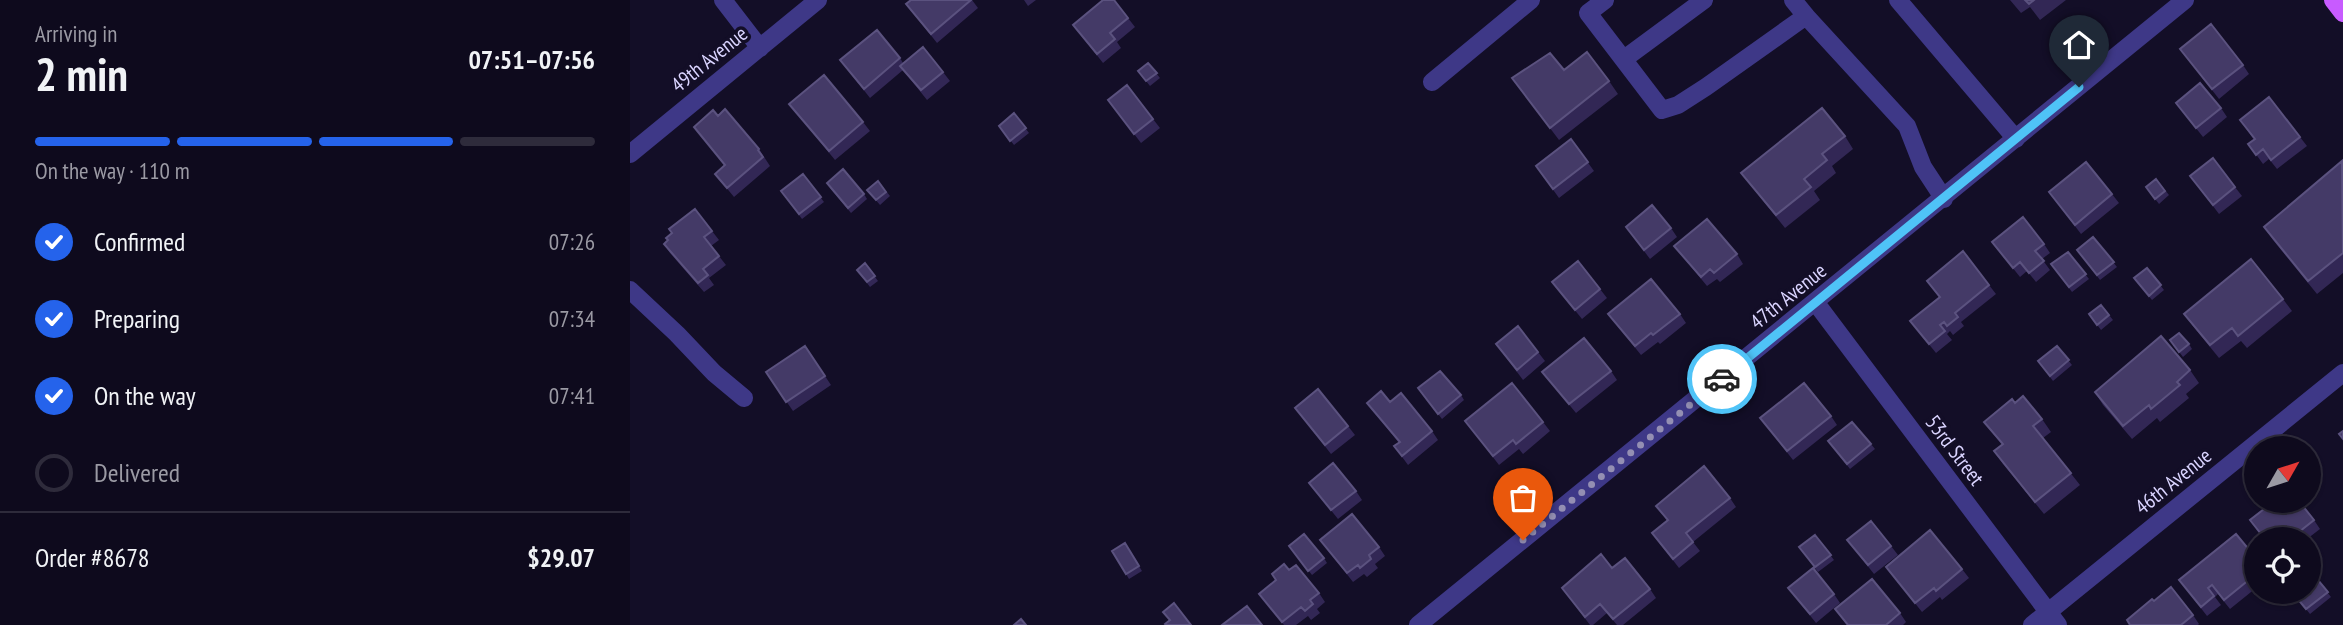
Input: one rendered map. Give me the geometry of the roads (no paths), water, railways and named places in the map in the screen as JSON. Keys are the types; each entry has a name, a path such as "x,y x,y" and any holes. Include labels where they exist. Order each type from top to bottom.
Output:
{"main road":[{"path":"2333,0 2343,13"}],"street":[{"path":"723,0 760,48"},
{"name":"49th Avenue","path":"630,154 818,0"},
{"path":"1433,82 1531,0"},
{"path":"1605,0 1588,13 1662,110 1678,105 1706,87 1806,16"},
{"path":"1624,60 1704,0"},
{"path":"1793,0 1907,126 1923,167 1944,198"},
{"path":"1898,0 2016,139"},
{"name":"47th Avenue","path":"1418,625 2185,0"},
{"path":"630,290 744,398"},
{"name":"53rd Street","path":"1816,303 2053,619"},
{"name":"46th Avenue","path":"2032,625 2053,619 2343,373"}]}
